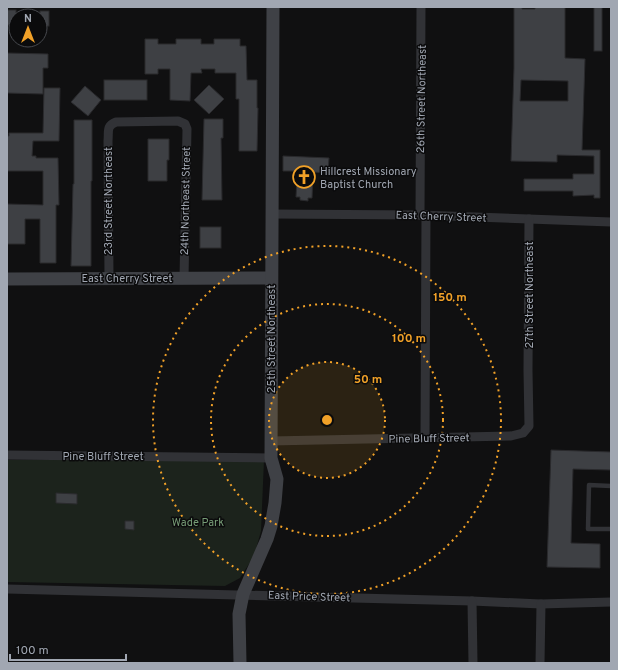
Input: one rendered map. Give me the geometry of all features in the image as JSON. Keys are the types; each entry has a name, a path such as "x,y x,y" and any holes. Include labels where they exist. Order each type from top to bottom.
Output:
{"street":[{"name":"25th Street Northeast","path":"240,663 239,614 244,594 267,538 275,503 277,479 270,458 273,7"},
{"name":"26th Street Northeast","path":"422,7 425,438"},
{"name":"24th Northeast Street","path":"111,124 116,122 170,121 178,121 185,124 187,129 184,278"},
{"name":"23rd Street Northeast","path":"109,278 108,141 109,128 111,124"},
{"name":"East Cherry Street","path":"272,214 423,215 611,222"},
{"name":"27th Street Northeast","path":"528,372 529,219"},
{"name":"East Cherry Street","path":"7,279 271,278"},
{"name":"Pine Bluff Street","path":"271,441 512,436 523,433 529,426 528,372"},
{"name":"Pine Bluff Street","path":"7,456 270,458"},
{"name":"East Price Street","path":"7,589 472,600 541,604 611,602"},
{"path":"472,600 473,663"},
{"path":"540,663 541,604"}],"lane":[{"path":"611,486 589,486 588,529 611,529"}],"green space":[{"name":"Wade Park","path":"7,460 264,460 261,531 254,556 240,578 225,586 7,582"}],"building":[{"path":"514,7 522,7 522,9 535,9 535,7 565,7 565,58 585,59 582,150 600,150 600,198 594,198 594,195 573,196 573,191 524,191 524,179 573,179 573,174 594,174 594,156 557,155 557,162 511,161","holes":["521,80 568,81 568,101 520,101"]},
{"path":"594,7 602,7 602,51 594,51"},
{"path":"7,10 8,10 8,25"},
{"path":"48,11 49,11 48,26"},
{"path":"145,39 158,39 158,44 176,44 176,39 201,39 201,44 214,44 214,39 240,39 240,46 246,46 247,80 257,80 257,151 239,151 239,99 236,99 236,73 215,73 215,69 201,69 202,73 191,73 190,101 170,100 170,69 158,69 158,74 145,74"},
{"path":"7,53 48,54 48,68 43,68 43,94 7,93"},
{"path":"104,80 147,80 147,100 104,100"},
{"path":"209,85 224,99 209,114 194,100"},
{"path":"85,86 101,100 88,116 71,102"},
{"path":"44,88 60,88 59,141 33,141 32,156 36,156 36,158 58,158 59,205 56,205 56,263 40,263 40,219 25,219 25,244 7,244 7,204 43,205 43,171 7,171 7,136 9,136 9,133 43,133"},
{"path":"204,119 223,119 223,138 221,138 222,200 202,200"},
{"path":"74,120 92,120 91,266 71,266 74,184"},
{"path":"148,139 169,139 167,181 148,181"},
{"name":"Hillcrest Missionary Baptist Church","path":"283,156 329,158 328,173 313,172 312,198 308,198 308,201 300,200 300,197 296,197 297,179 295,179 295,171 283,171"},
{"path":"200,227 221,227 221,248 200,248"},
{"path":"551,450 611,452 611,470 573,469 571,543 600,544 600,568 547,567"},
{"path":"56,493 77,494 77,504 56,503"},
{"path":"125,521 134,521 134,530 125,529"}],"place":[{"name":"Hillcrest Missionary Baptist Church","path":"304,177"}]}
